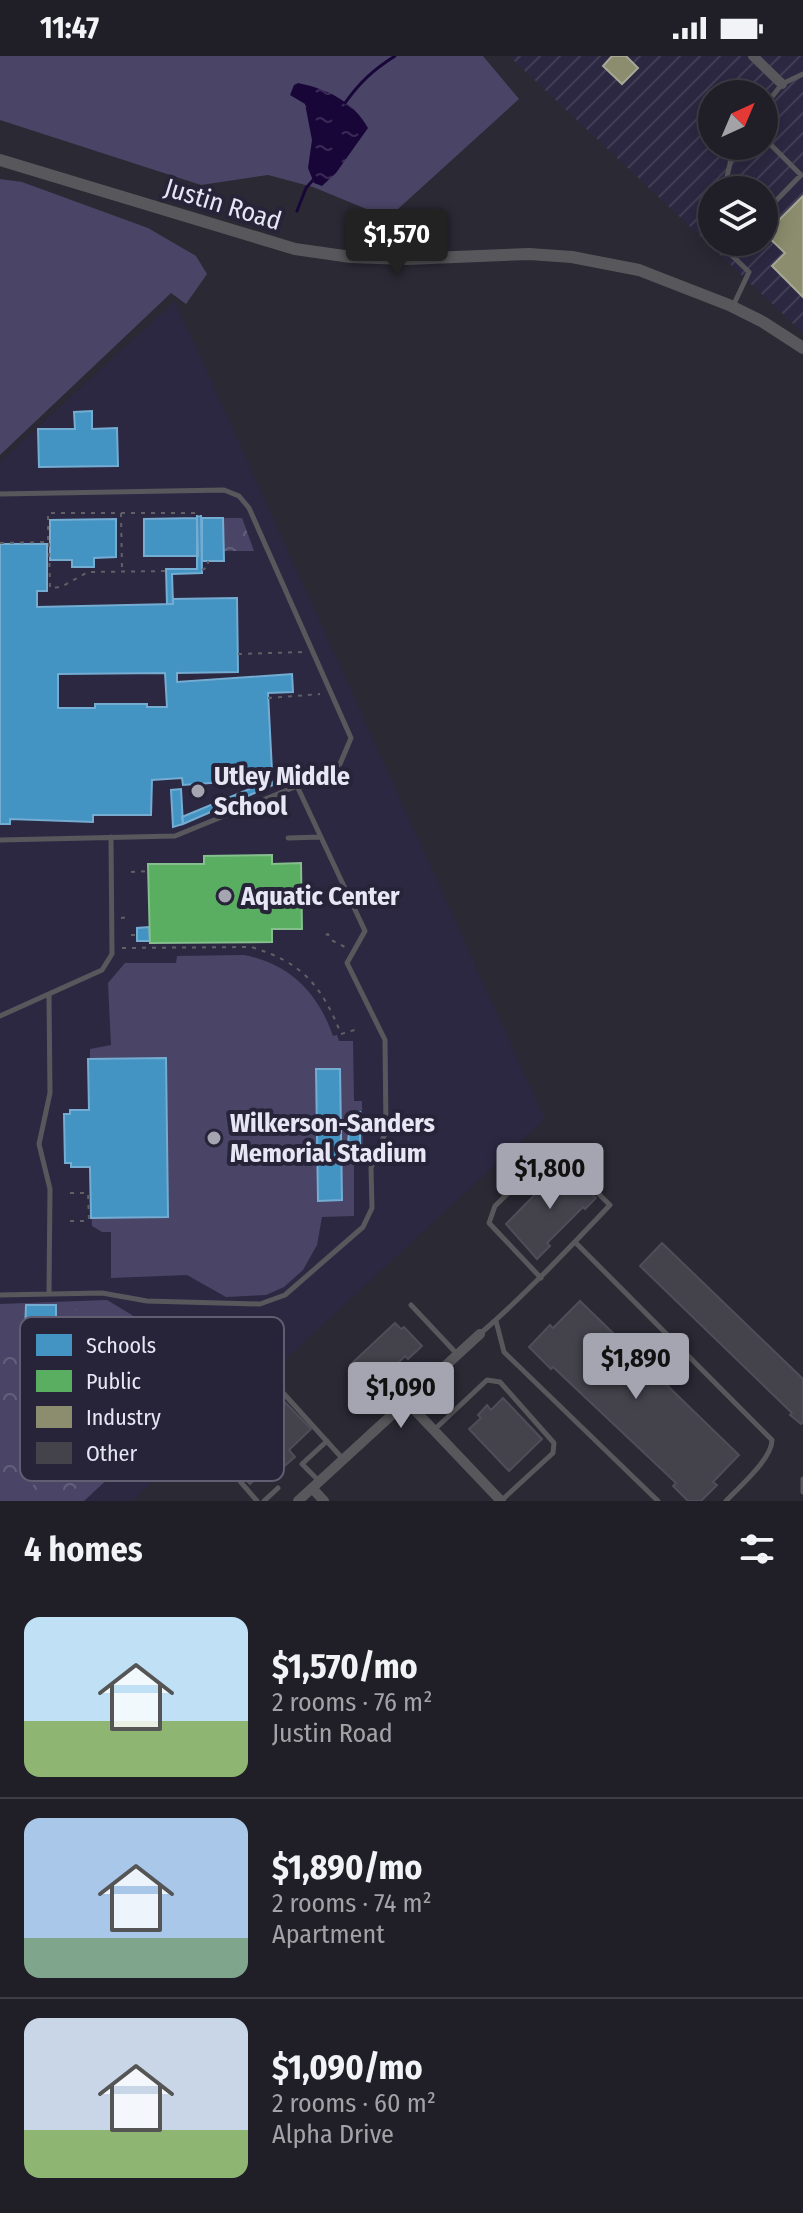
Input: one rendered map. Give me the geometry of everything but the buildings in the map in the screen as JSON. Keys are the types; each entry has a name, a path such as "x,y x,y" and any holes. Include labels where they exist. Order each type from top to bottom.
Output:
{"street":[{"path":"753,56 782,84"},
{"name":"Justin Road","path":"0,160 295,249 351,257 406,259 508,254 572,257 639,270 733,307 803,348"},
{"path":"298,1501 480,1334"},
{"path":"407,1402 501,1501"},
{"path":"316,1484 324,1501"}],"lane":[{"path":"778,89 803,74"},
{"path":"778,152 801,175 778,199"},
{"path":"732,256 749,272 733,307"},
{"path":"0,494 224,490 239,496 249,508 351,738 340,764 324,775 175,836 0,840"},
{"path":"0,1295 102,1293 147,1301 260,1304 285,1295 363,1227 372,1208 371,1168 386,1131 385,1040 347,963 365,931 297,786"},
{"path":"0,1016 102,970 112,954 111,837"},
{"path":"288,838 321,837"},
{"path":"49,995 50,1093 39,1144 50,1189 49,1294"},
{"path":"480,1334 541,1278 610,1205 553,1150 495,1206 489,1223 541,1278"},
{"path":"575,1242 772,1440 772,1447 754,1473 726,1501"},
{"path":"411,1305 457,1355"},
{"path":"496,1320 504,1352 658,1501"},
{"path":"434,1430 487,1380 500,1382 554,1443 553,1453 501,1501"},
{"path":"284,1394 343,1459"},
{"path":"316,1484 302,1464 327,1441"},
{"path":"803,1479 803,1492"},
{"path":"240,1481 257,1501"},
{"path":"264,1501 278,1488"}],"path":[{"path":"121,512 123,572"},
{"path":"166,571 88,572 61,587 50,588 48,513 199,513 199,516"},
{"path":"0,543 48,542"},
{"path":"202,570 208,567 208,561"},
{"path":"238,654 304,652"},
{"path":"268,698 320,694"},
{"path":"131,872 149,871"},
{"path":"112,918 131,917"},
{"path":"131,935 137,935"},
{"path":"326,935 354,951"},
{"path":"232,942 232,947"},
{"path":"165,943 165,948"},
{"path":"112,948 251,947 291,963 308,976 322,994 341,1034 358,1029"},
{"path":"346,1033 346,1041"},
{"path":"70,1193 88,1193 90,1221 70,1221"}],"shaded area":[{"path":"509,56 803,56 803,333 721,256 778,256 778,176 698,176 698,234"},
{"name":"Utley Middle School","path":"175,301 545,1119 284,1360 284,1317 20,1317 20,1481 154,1481 132,1501 0,1501 0,462"}],"green space":[{"path":"0,56 483,56 519,99 388,218 313,187 268,175 201,185 0,120"},
{"path":"0,179 22,182 148,228 196,256 207,274 186,304 171,293 0,455"},
{"path":"223,518 242,518 254,551 224,551"},
{"name":"Wilkerson-Sanders Memorial Stadium","path":"244,955 275,965 288,973 319,1006 333,1036 337,1035 339,1041 353,1041 354,1101 362,1101 363,1162 354,1166 354,1216 322,1217 317,1245 303,1270 284,1287 266,1295 226,1297 187,1275 111,1278 111,1232 102,1232 92,1226 90,1168 71,1167 71,1163 65,1163 64,1114 70,1114 70,1110 88,1109 90,1049 111,1045 108,983 125,963 176,963 177,956"},
{"path":"107,1300 133,1317 20,1317 20,1481 106,1481 84,1501 0,1501 0,1304"},
{"path":"83,1303 96,1317 68,1317"},
{"path":"20,1342 18,1426 0,1406 0,1360"},
{"path":"20,1440 21,1481 0,1501 0,1459"},
{"path":"38,1481 84,1481 72,1492 79,1501 16,1501"}],"water":[{"path":"298,83 347,103 368,128 336,173 322,186 314,183 308,168 312,140 305,104 290,95"}],"waterway":[{"path":"345,103 367,77 395,56"},
{"path":"297,211 306,188 314,179"}],"place":[{"name":"Utley Middle School","path":"198,791"},
{"name":"Aquatic Center","path":"225,896"},
{"name":"Wilkerson-Sanders Memorial Stadium","path":"214,1138"}]}
